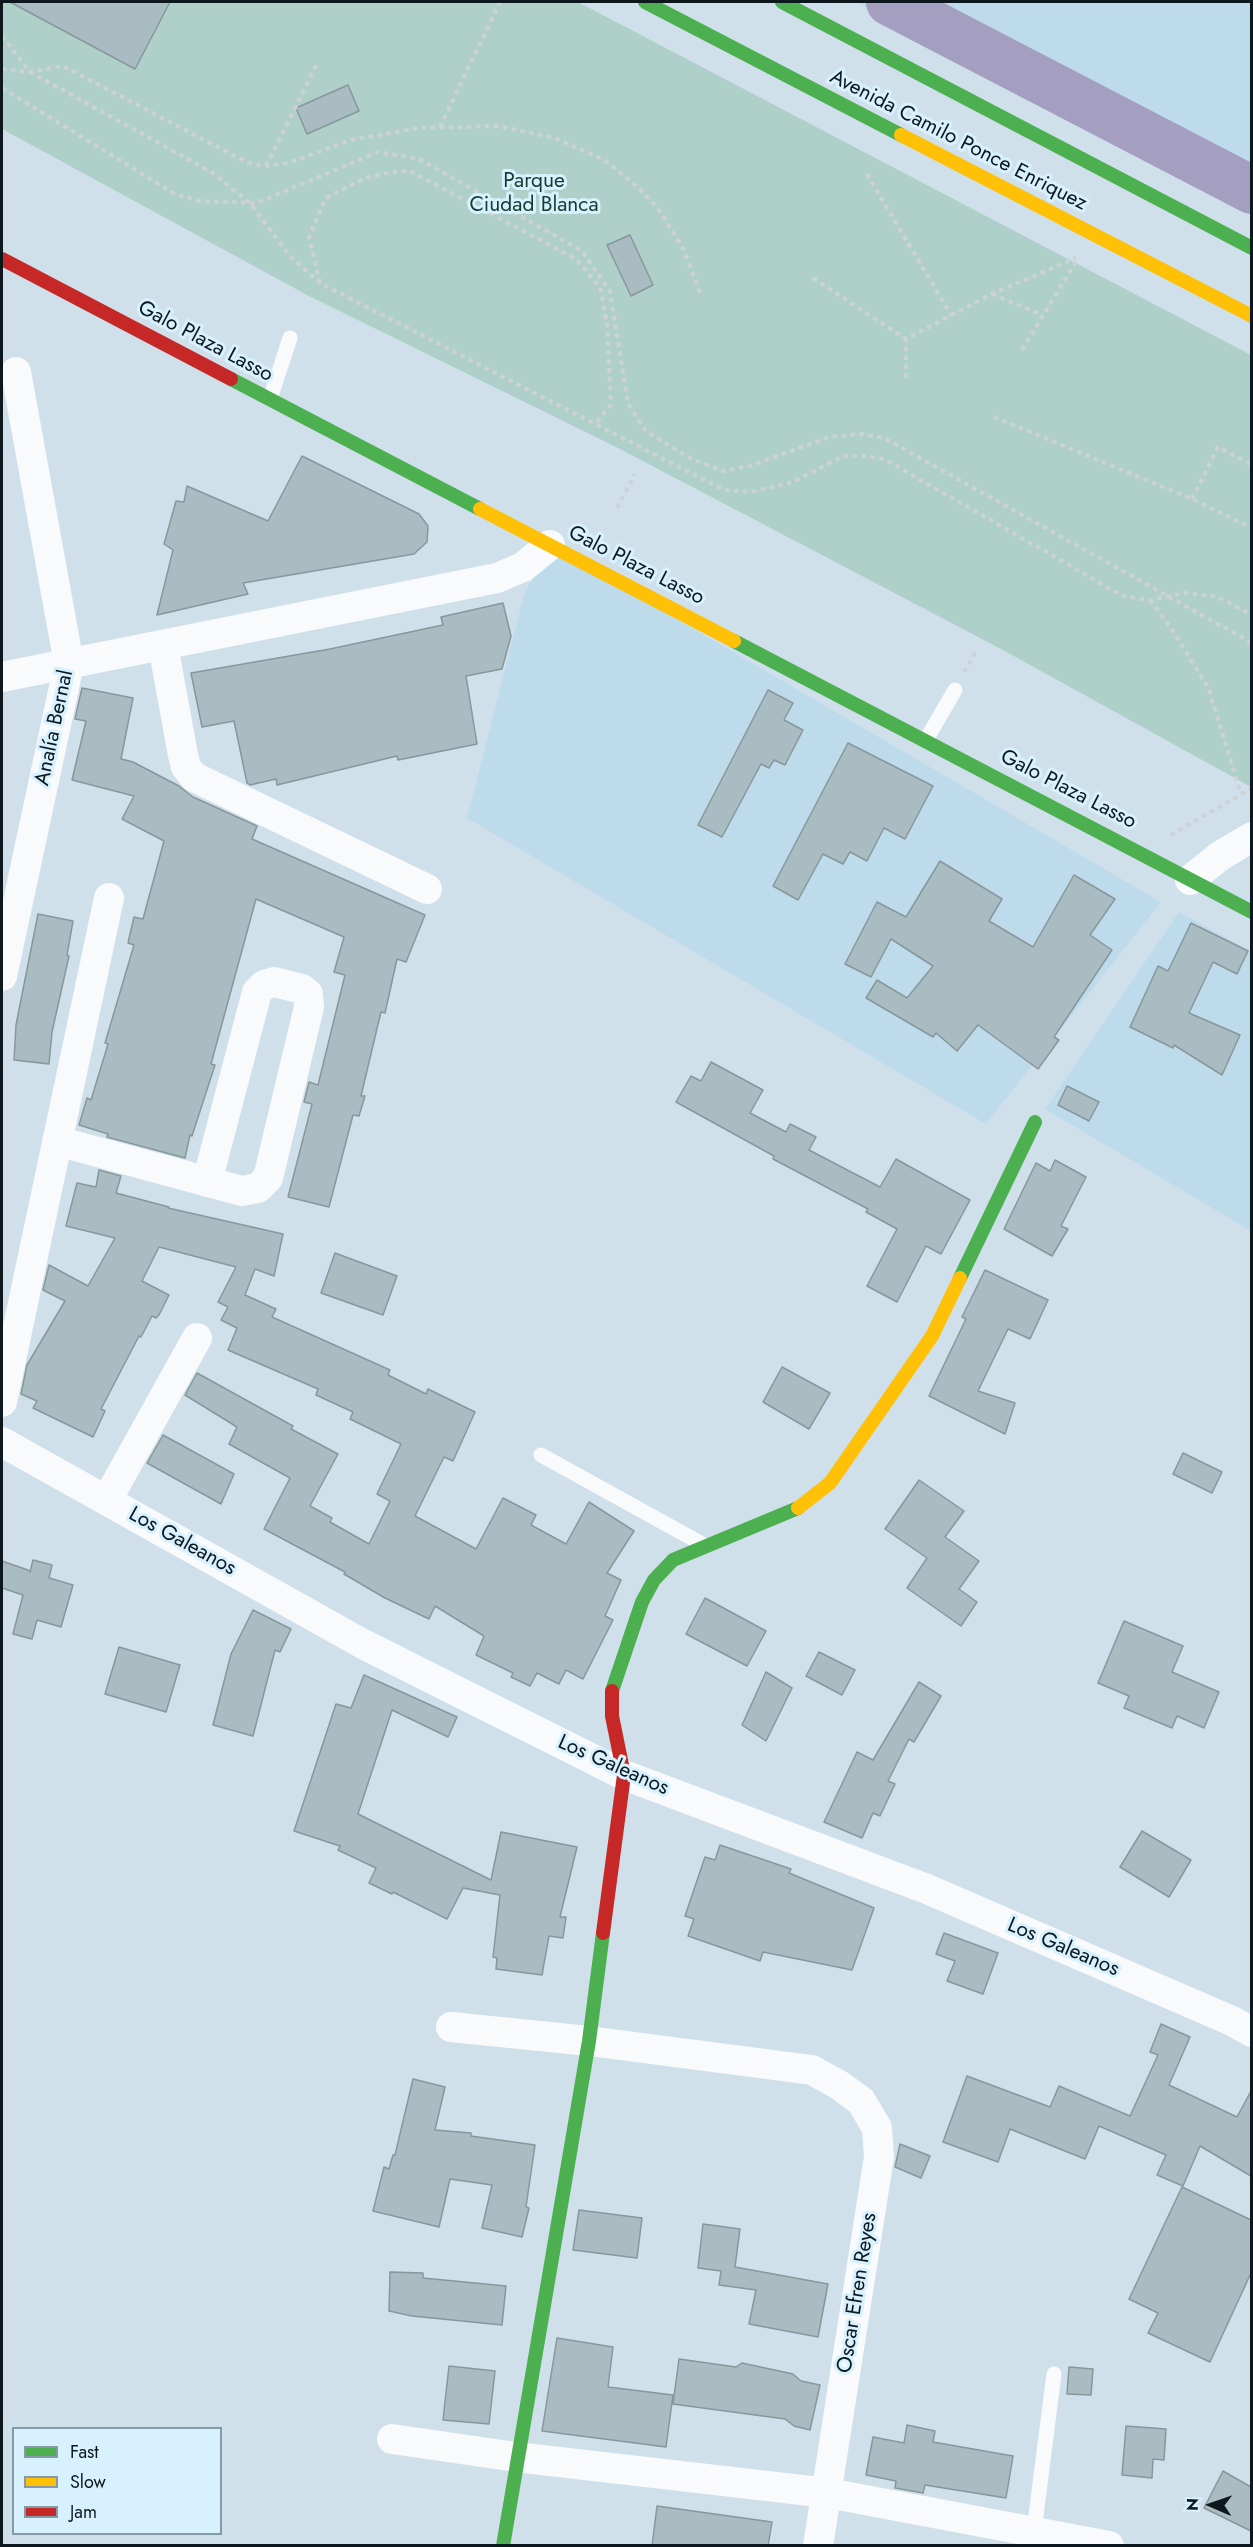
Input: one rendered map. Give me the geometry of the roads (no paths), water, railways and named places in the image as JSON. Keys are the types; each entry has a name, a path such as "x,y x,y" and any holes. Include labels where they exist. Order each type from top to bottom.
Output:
{"street":[{"name":"Avenida Camilo Ponce Enriquez","path":"645,2 1251,316"},
{"name":"Avenida Camilo Ponce Enriquez","path":"782,2 1251,248"},
{"name":"Galo Plaza Lasso","path":"2,259 1143,853 1251,912"},
{"name":"Analía Bernal","path":"2,976 10,899 69,664 16,372"},
{"path":"2,677 497,578 523,567 550,545"},
{"path":"163,645 183,755 186,767 194,777 427,889"},
{"path":"1190,880 1220,856 1251,837"},
{"path":"2,1401 109,898"},
{"path":"57,1141 207,1182 242,1191 258,1188 268,1178 309,1007 308,994 302,989 274,982 264,985 257,992 207,1182"},
{"path":"503,2546 516,2457 588,2041 624,1775 612,1716 612,1693 642,1602 654,1580 673,1560 704,1545 797,1508 830,1483 932,1336 1035,1122"},
{"path":"106,1500 196,1338"},
{"name":"Los Galeanos","path":"2,1442 363,1644 624,1775 927,1889 1232,2021 1251,2032"},
{"path":"451,2027 588,2041"},
{"name":"Oscar Efren Reyes","path":"588,2041 812,2070 839,2085 861,2102 877,2128 879,2157 818,2546"},
{"path":"392,2439 516,2457 828,2493 1109,2546"}],"lane":[{"path":"270,399 290,338"},
{"path":"926,741 954,690"},
{"path":"541,1455 704,1545"},
{"path":"1034,2531 1054,2374"}],"waterway":[{"path":"890,2 1252,190"}],"park label":[{"name":"Parque Ciudad Blanca","path":"534,194"}]}
